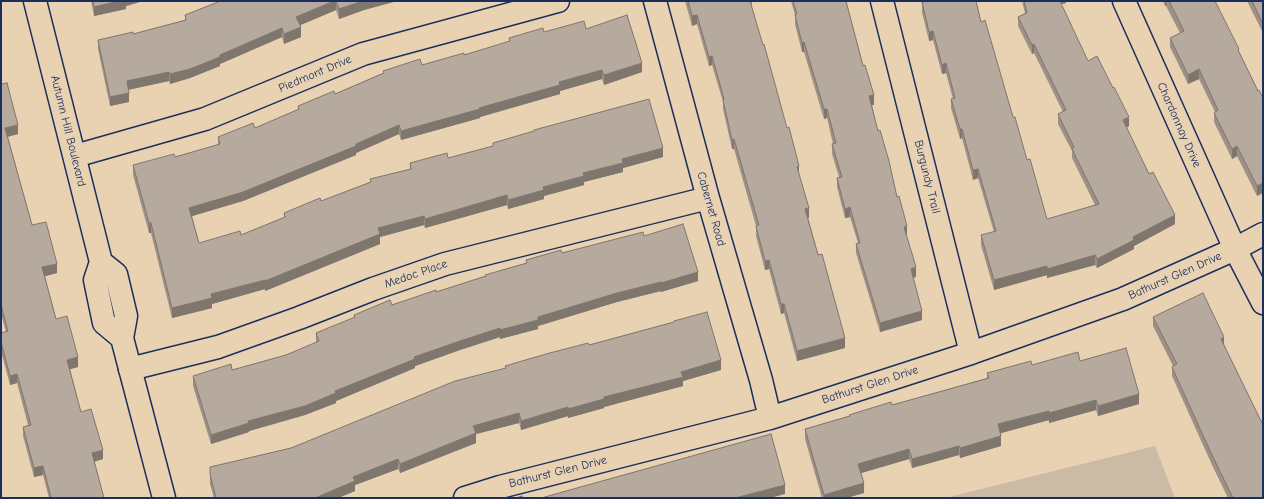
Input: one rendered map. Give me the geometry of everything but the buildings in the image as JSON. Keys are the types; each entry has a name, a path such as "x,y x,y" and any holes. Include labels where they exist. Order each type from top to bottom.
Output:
{"street":[{"name":"Autumn Hill Boulevard","path":"35,1 101,262 116,274 126,316 122,338 164,498"},
{"name":"Piedmont Drive","path":"75,156 205,119 363,54 558,1"},
{"name":"Cabernet Road","path":"654,1 708,198 761,380 770,418"},
{"name":"Burgundy Trail","path":"882,1 971,353"},
{"name":"Chardonnay Drive","path":"1124,1 1235,249 1263,303"},
{"name":"Medoc Place","path":"130,369 218,347 299,318 373,289 445,264 708,198"},
{"name":"Bathurst Glen Drive","path":"465,498 500,487 770,418 971,353 1123,299 1235,249 1263,234"}],"shaded area":[{"path":"1155,446 1175,498 945,498"}]}
